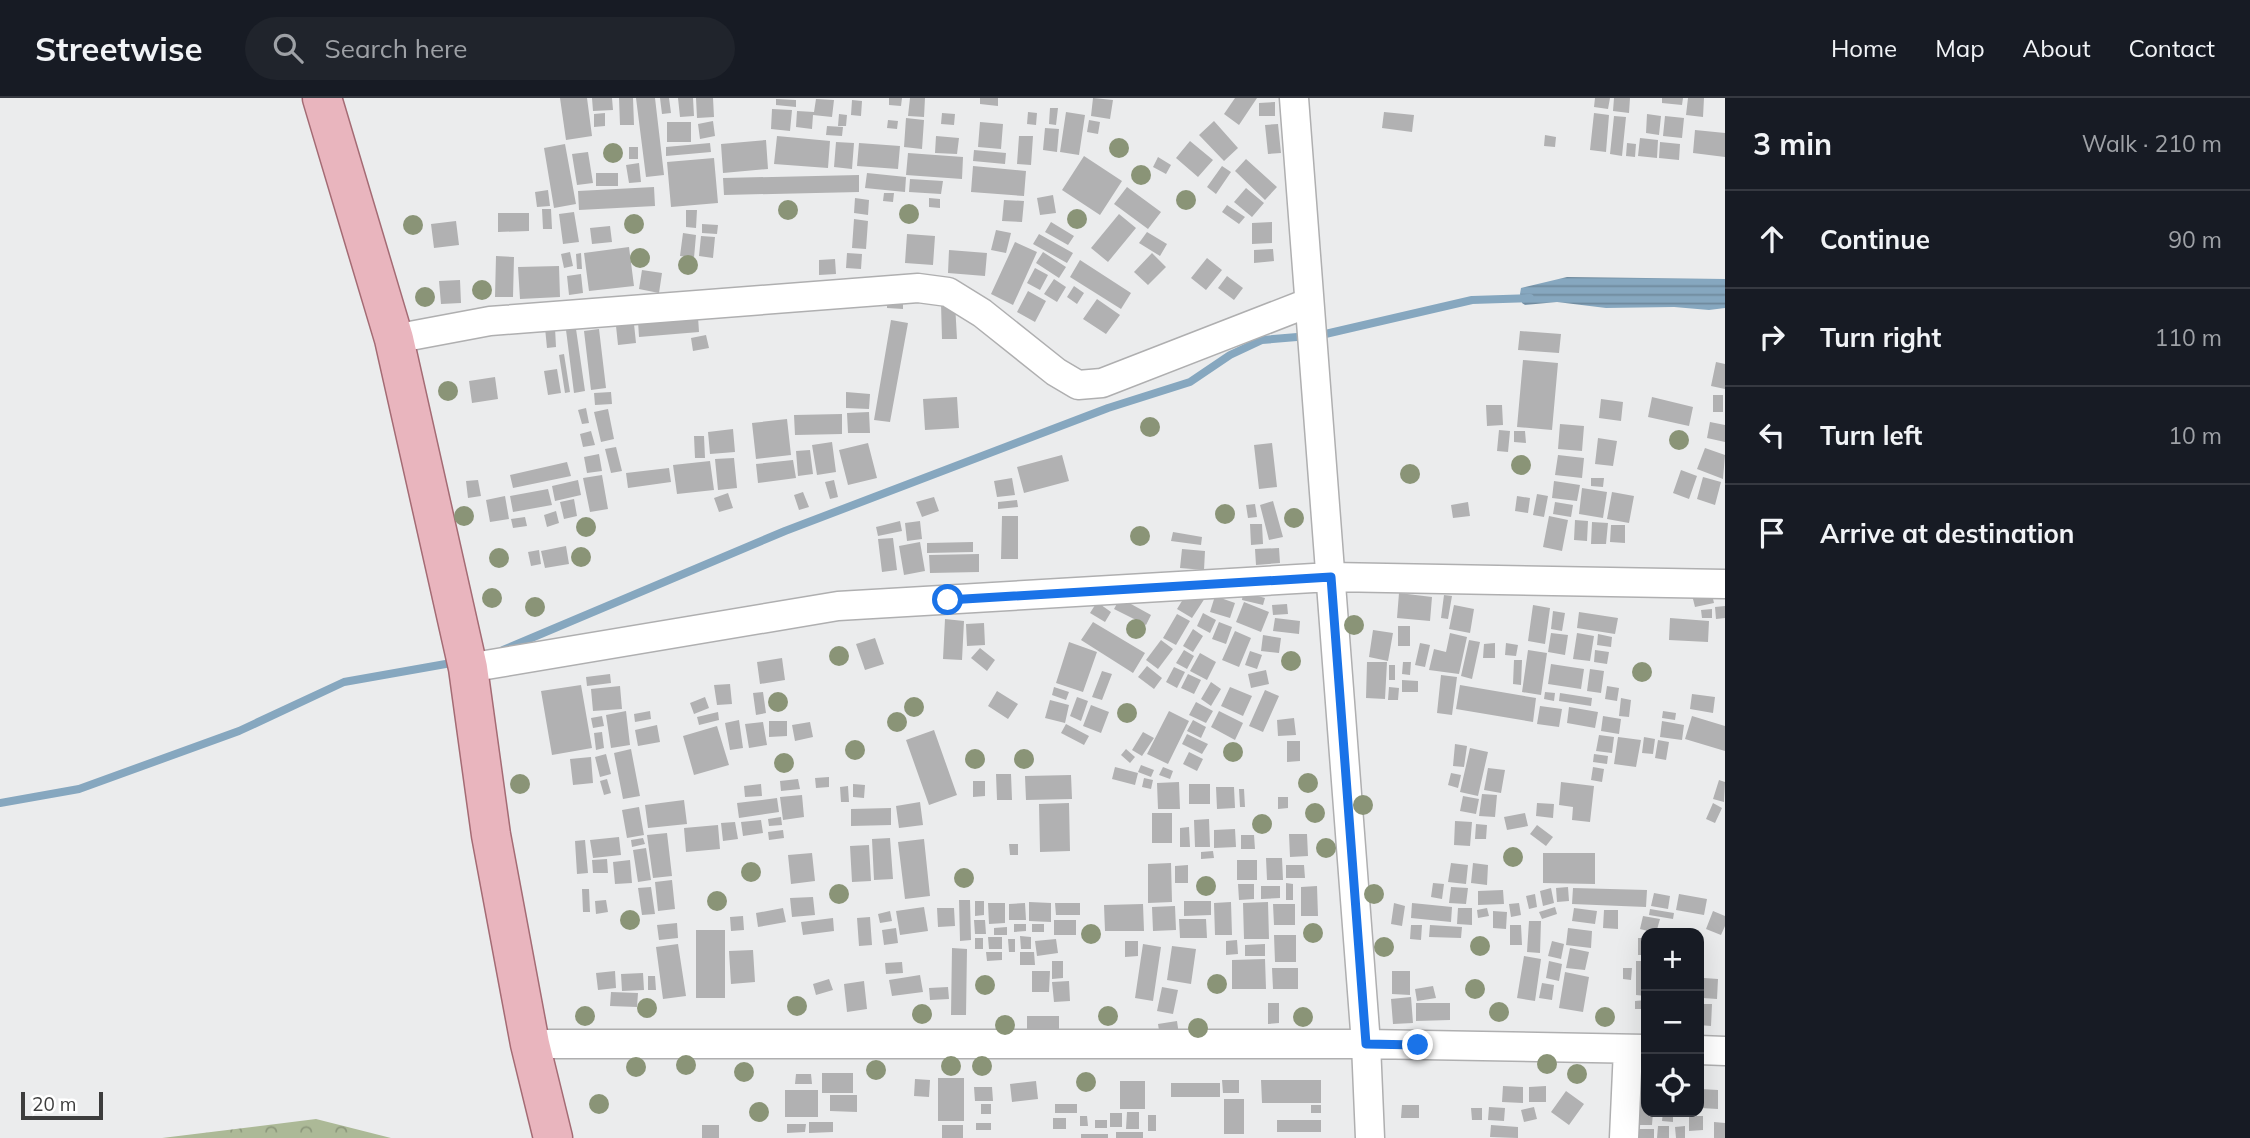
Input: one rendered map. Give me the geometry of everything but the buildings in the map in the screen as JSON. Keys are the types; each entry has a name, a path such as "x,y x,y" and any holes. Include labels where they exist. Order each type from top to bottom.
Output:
{"main road":[{"path":"322,98 394,339 468,668 491,835 530,1044 553,1138"}],"street":[{"path":"1294,98 1366,1044 1370,1138"},
{"path":"394,339 490,321 918,288 948,292 982,313 1056,372 1078,384 1102,383 1308,303"},
{"path":"468,668 838,606 1331,577 1725,584"},
{"path":"530,1044 1366,1044 1637,1049 1624,1138"},
{"path":"1704,1050 1725,1051"}],"green space":[{"path":"316,1119 391,1138 162,1138"}],"water":[{"path":"1567,277 1725,279 1725,308 1606,308 1557,302 1522,303 1521,288"}],"waterway":[{"path":"503,650 785,531 1108,408 1190,382 1230,355 1262,340 1321,335 1472,300 1530,298"},
{"path":"0,803 79,789 239,731 344,682 457,662"}],"route":[{"path":"948,600 1331,577 1366,1044 1418,1045"}]}
